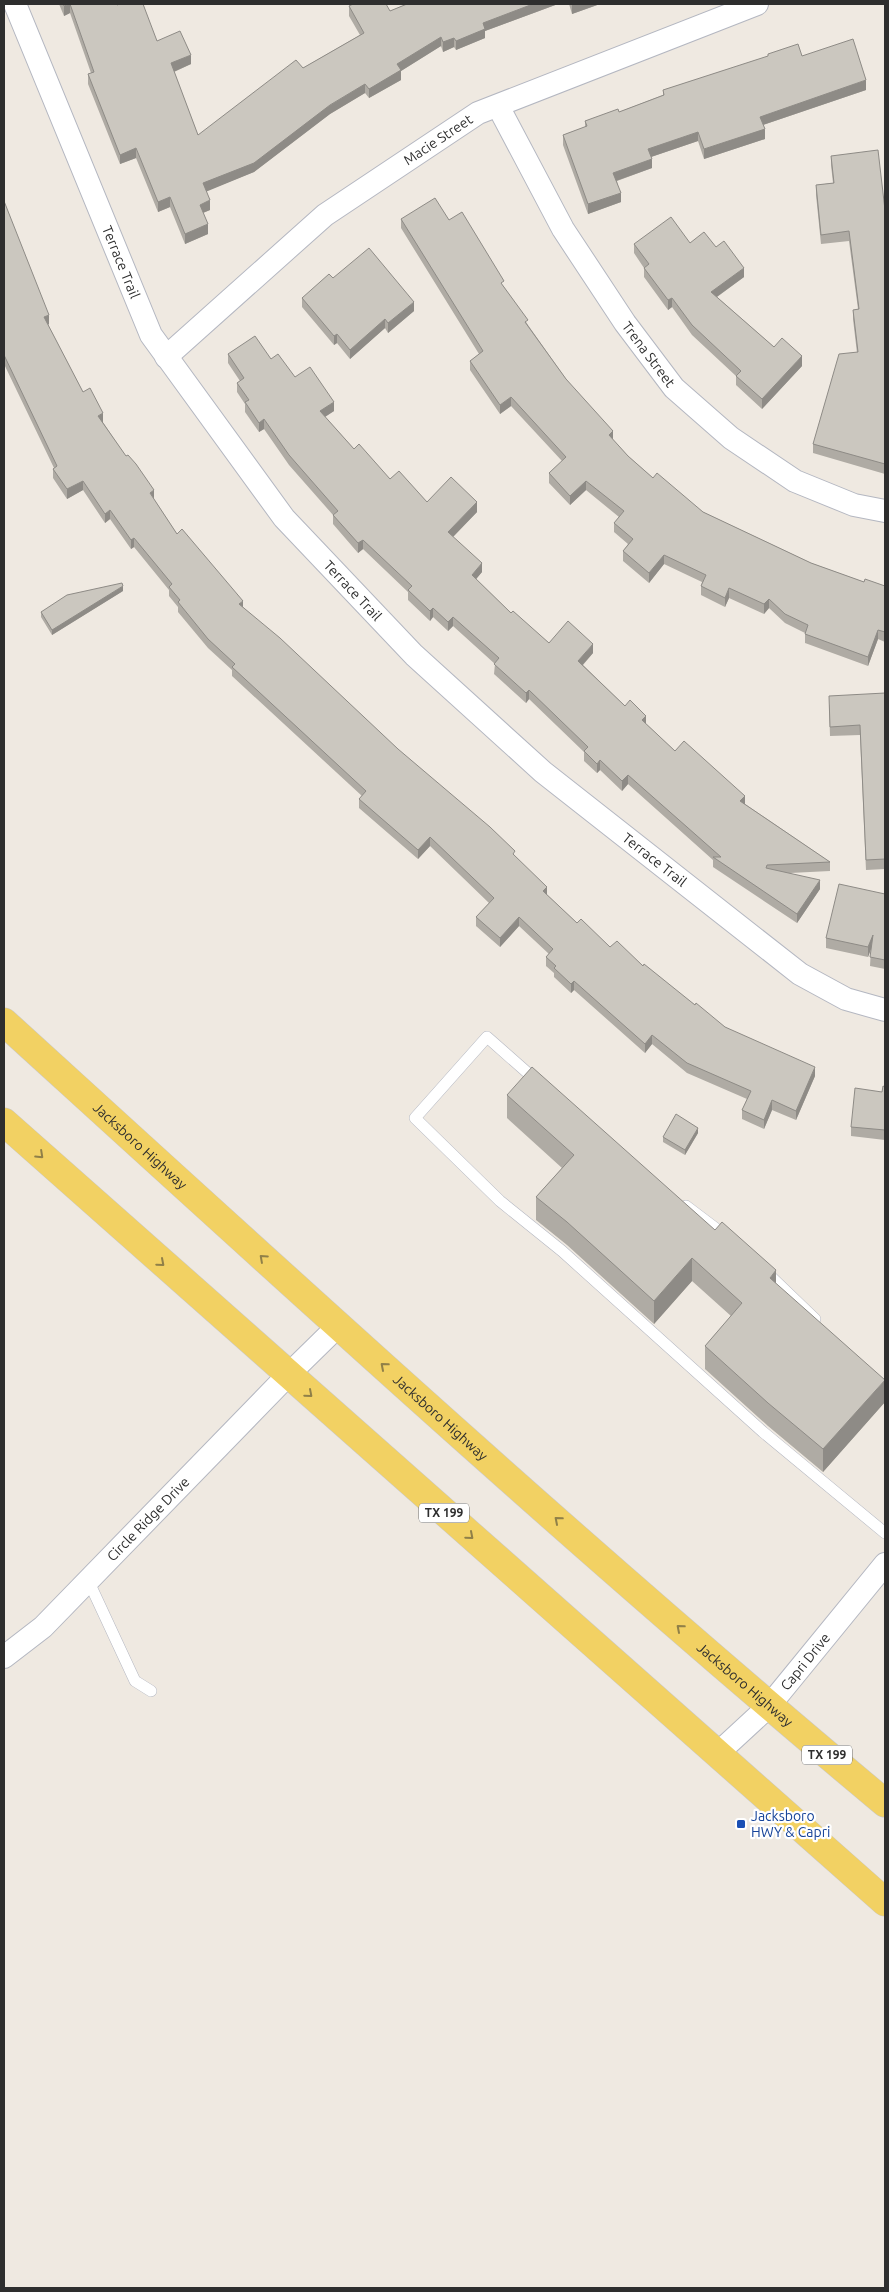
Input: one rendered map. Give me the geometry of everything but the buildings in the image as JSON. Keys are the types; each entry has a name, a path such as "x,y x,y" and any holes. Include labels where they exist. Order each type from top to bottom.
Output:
{"main road":[{"name":"Jacksboro Highway","path":"4,1022 338,1326 769,1706 885,1803"},
{"name":"TX 199","path":"4,1122 885,1902"}],"street":[{"name":"Terrace Trail","path":"15,4 151,335 284,518 414,655 543,772 800,974 846,998 885,1010"},
{"name":"Macie Street","path":"166,357 325,215 478,113 757,4"},
{"name":"Trena Street","path":"498,106 563,229 625,323 674,388 731,438 795,481 854,505 885,511"},
{"name":"Circle Ridge Drive","path":"4,1657 43,1627 338,1326"},
{"name":"Capri Drive","path":"717,1754 769,1706 885,1564"}],"lane":[{"path":"544,1087 487,1037 415,1118 500,1201 562,1252 763,1432 885,1532"},
{"path":"676,1198 737,1245"},
{"path":"758,1264 821,1324"},
{"path":"88,1580 135,1681 151,1691"}],"place":[{"name":"Jacksboro HWY & Capri","path":"741,1824"}]}
